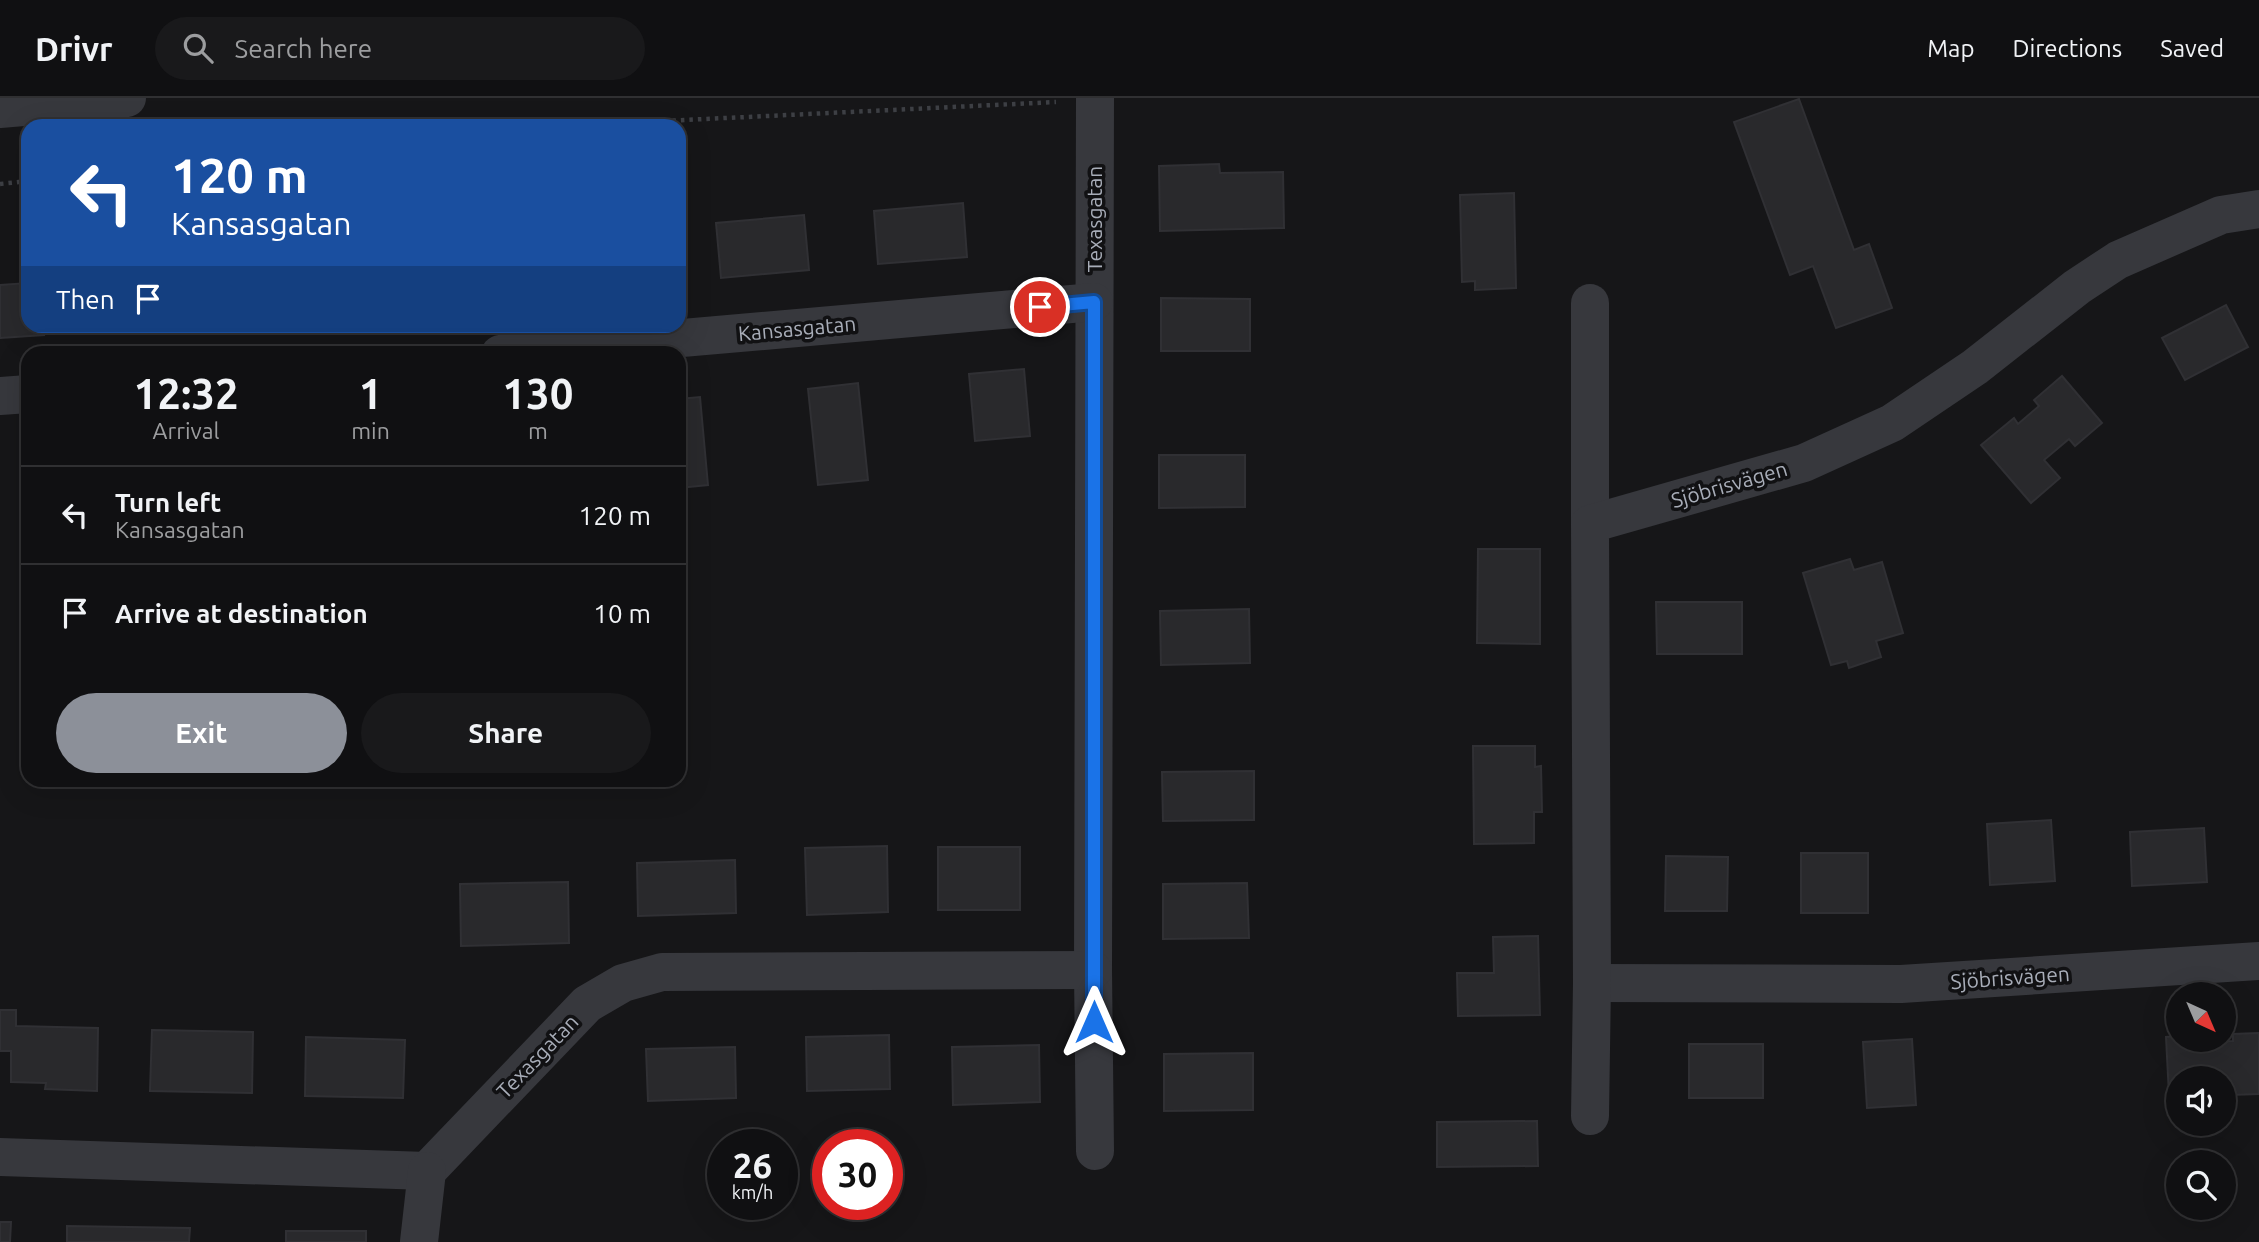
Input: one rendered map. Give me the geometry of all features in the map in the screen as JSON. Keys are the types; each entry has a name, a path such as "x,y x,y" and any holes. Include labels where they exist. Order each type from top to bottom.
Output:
{"street":[{"path":"0,109 127,98"},
{"name":"Texasgatan","path":"1077,99 1094,302 1093,970 1096,1151"},
{"name":"Sjöbrisvägen","path":"1590,524 1804,463 1892,423 1975,367 2077,287 2118,260 2221,215 2259,209"},
{"name":"Kansasgatan","path":"591,346 1094,302"},
{"path":"1590,303 1590,1116"},
{"path":"0,396 21,394"},
{"name":"Sjöbrisvägen","path":"1592,983 1901,984 2259,961"},
{"name":"Texasgatan","path":"427,1171 587,1004 623,982 662,972 1093,970"},
{"path":"0,1157 427,1171 419,1242"}],"path":[{"path":"686,119 1023,101 1051,104 1077,99"},
{"path":"0,184 21,182"}],"building":[{"path":"1799,99 1854,250 1869,244 1892,308 1836,328 1813,266 1790,275 1734,122"},
{"path":"1219,164 1220,173 1283,172 1284,228 1160,231 1159,166"},
{"path":"1514,193 1516,288 1475,290 1475,281 1462,282 1460,195"},
{"path":"963,203 967,257 878,264 874,211"},
{"path":"804,215 809,270 721,278 716,223"},
{"path":"21,284 21,333 44,335 0,338 0,285"},
{"path":"1161,298 1250,299 1250,351 1161,351"},
{"path":"2226,305 2248,347 2185,380 2162,338"},
{"path":"1024,369 1030,436 975,441 969,374"},
{"path":"2062,376 2102,423 2075,446 2069,439 2044,460 2060,478 2031,503 1981,445 2014,418 2018,424 2039,406 2034,400"},
{"path":"858,383 868,480 818,485 808,389"},
{"path":"700,397 708,485 686,487 686,398"},
{"path":"1159,455 1245,455 1245,507 1159,508"},
{"path":"1478,549 1540,549 1540,644 1477,643"},
{"path":"1850,559 1854,570 1882,562 1903,633 1876,641 1881,657 1849,668 1847,661 1831,665 1803,573"},
{"path":"1656,602 1742,602 1742,654 1657,654"},
{"path":"1249,609 1250,663 1161,665 1160,611"},
{"path":"1473,746 1535,746 1535,767 1541,766 1542,812 1534,812 1534,843 1474,844"},
{"path":"1254,771 1254,820 1163,821 1162,772"},
{"path":"2051,820 2055,881 1990,885 1987,824"},
{"path":"2204,828 2207,882 2132,886 2130,832"},
{"path":"887,846 888,912 807,915 805,848"},
{"path":"938,847 1020,847 1020,910 938,910"},
{"path":"1801,853 1868,853 1868,913 1801,913"},
{"path":"1666,856 1728,857 1727,911 1665,911"},
{"path":"735,860 736,913 638,916 637,863"},
{"path":"568,882 569,943 461,946 460,884"},
{"path":"1247,883 1249,938 1163,939 1163,884"},
{"path":"1538,936 1540,1015 1458,1016 1457,973 1494,973 1493,937"},
{"path":"0,1010 16,1010 16,1026 98,1028 97,1091 45,1089 46,1083 11,1082 11,1051 0,1051"},
{"path":"152,1030 253,1032 252,1093 150,1091"},
{"path":"2259,1033 2259,1094 2236,1095 2236,1066 2167,1066 2167,1052 2236,1052 2236,1034"},
{"path":"889,1035 890,1089 807,1091 806,1037"},
{"path":"306,1037 405,1040 403,1098 305,1096"},
{"path":"1912,1039 1916,1105 1867,1108 1863,1042"},
{"path":"1689,1044 1763,1044 1763,1098 1689,1098"},
{"path":"1039,1045 1040,1102 953,1105 952,1047"},
{"path":"735,1047 736,1098 648,1101 646,1049"},
{"path":"1253,1053 1253,1110 1164,1111 1164,1054"},
{"path":"1537,1121 1538,1166 1437,1167 1437,1122"},
{"path":"0,1222 11,1222 10,1242 0,1242"},
{"path":"67,1226 190,1228 189,1242 67,1242"},
{"path":"286,1231 366,1231 366,1242 286,1242"}],"route":[{"path":"1040,307 1094,302 1094,1022"}]}
